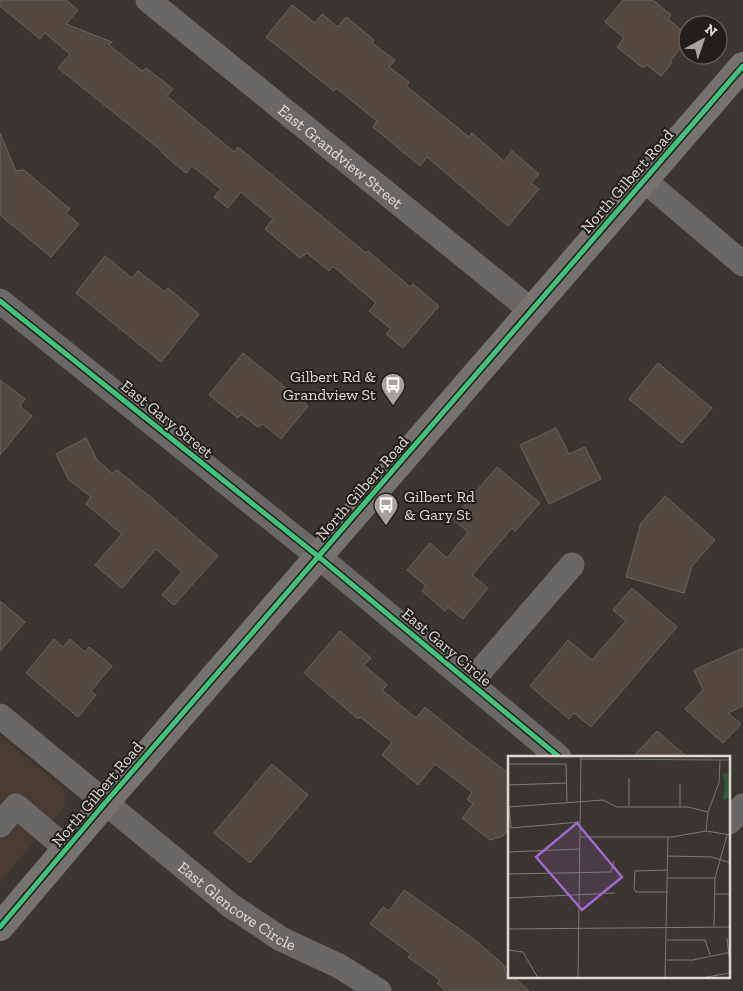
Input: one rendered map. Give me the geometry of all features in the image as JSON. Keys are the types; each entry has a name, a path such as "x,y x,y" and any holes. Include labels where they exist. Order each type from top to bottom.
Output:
{"main road":[{"name":"North Gilbert Road","path":"1,925 743,66"}],"street":[{"name":"East Grandview Street","path":"148,0 532,310"},
{"path":"644,180 743,264"},
{"name":"East Gary Street","path":"0,301 319,557"},
{"name":"East Gary Circle","path":"319,557 558,756"},
{"name":"East Gary Circle","path":"470,683 572,565"},
{"name":"East Glencove Circle","path":"0,716 246,917 281,939 354,974 379,991"},
{"path":"0,825 16,806 67,849"},
{"path":"730,821 743,806"}],"shaded area":[{"path":"0,735 62,787 67,796 64,807 0,882"}],"building":[{"path":"0,0 66,0 78,10 66,24 112,42 109,45 142,71 146,68 173,89 167,96 234,152 238,147 366,253 368,251 410,287 413,284 439,306 403,348 386,334 391,329 369,311 376,303 333,266 329,271 307,253 300,258 265,229 273,219 241,192 228,208 214,197 221,189 192,166 186,173 162,151 58,68 70,54 45,33 40,39 0,6"},
{"path":"623,0 653,0 671,15 668,19 678,28 678,51 670,61 672,63 661,76 647,65 643,68 617,47 624,38 605,22"},
{"path":"292,5 315,23 322,14 338,27 346,17 374,40 372,43 395,60 389,67 409,82 406,86 469,137 472,133 504,161 512,151 539,174 531,183 539,189 508,226 427,157 420,166 373,127 377,121 336,88 334,91 266,37"},
{"path":"0,133 16,171 24,170 70,209 66,213 79,224 51,257 0,215"},
{"path":"105,256 132,278 138,271 165,292 168,288 199,314 161,362 76,293"},
{"path":"243,353 308,406 281,439 263,424 258,427 241,414 238,418 209,395"},
{"path":"658,363 712,408 682,443 629,399"},
{"path":"0,380 25,399 20,406 32,416 0,455"},
{"path":"556,428 569,454 585,447 601,479 549,504 520,445"},
{"path":"86,438 97,460 112,473 117,470 218,556 174,605 162,595 182,572 156,549 122,588 95,565 122,534 86,504 91,497 68,479 56,454"},
{"path":"497,467 540,503 515,531 512,528 472,575 488,588 463,619 448,607 445,611 422,591 426,586 407,570 430,543 447,558 468,532 453,519"},
{"path":"665,496 715,540 692,566 684,593 626,577 641,523"},
{"path":"632,588 677,627 591,727 574,713 569,719 530,686 568,640 592,660 626,621 613,610"},
{"path":"0,601 25,622 0,651"},
{"path":"340,631 371,658 364,665 387,685 382,690 416,718 425,707 508,773 508,829 503,836 490,840 462,818 473,804 467,799 472,792 435,764 418,785 382,755 392,742 360,717 358,719 304,673"},
{"path":"54,639 63,647 70,639 85,652 89,647 112,666 91,691 96,695 78,717 26,673"},
{"path":"743,648 743,706 728,713 741,724 723,743 685,709 703,690 694,670"},
{"path":"657,731 686,756 634,756"},
{"path":"272,764 308,795 250,863 214,833"},
{"path":"404,890 475,940 506,967 504,970 508,973 508,978 514,978 529,991 446,991 437,983 440,980 408,957 411,954 370,924 383,907 389,911"}],"cycle path":[{"path":"0,927 105,803 743,66"},
{"path":"0,301 319,557 558,756"}],"place":[{"name":"Gilbert Rd & Grandview St","path":"393,406"},
{"name":"Gilbert Rd & Gary St","path":"386,526"}]}
